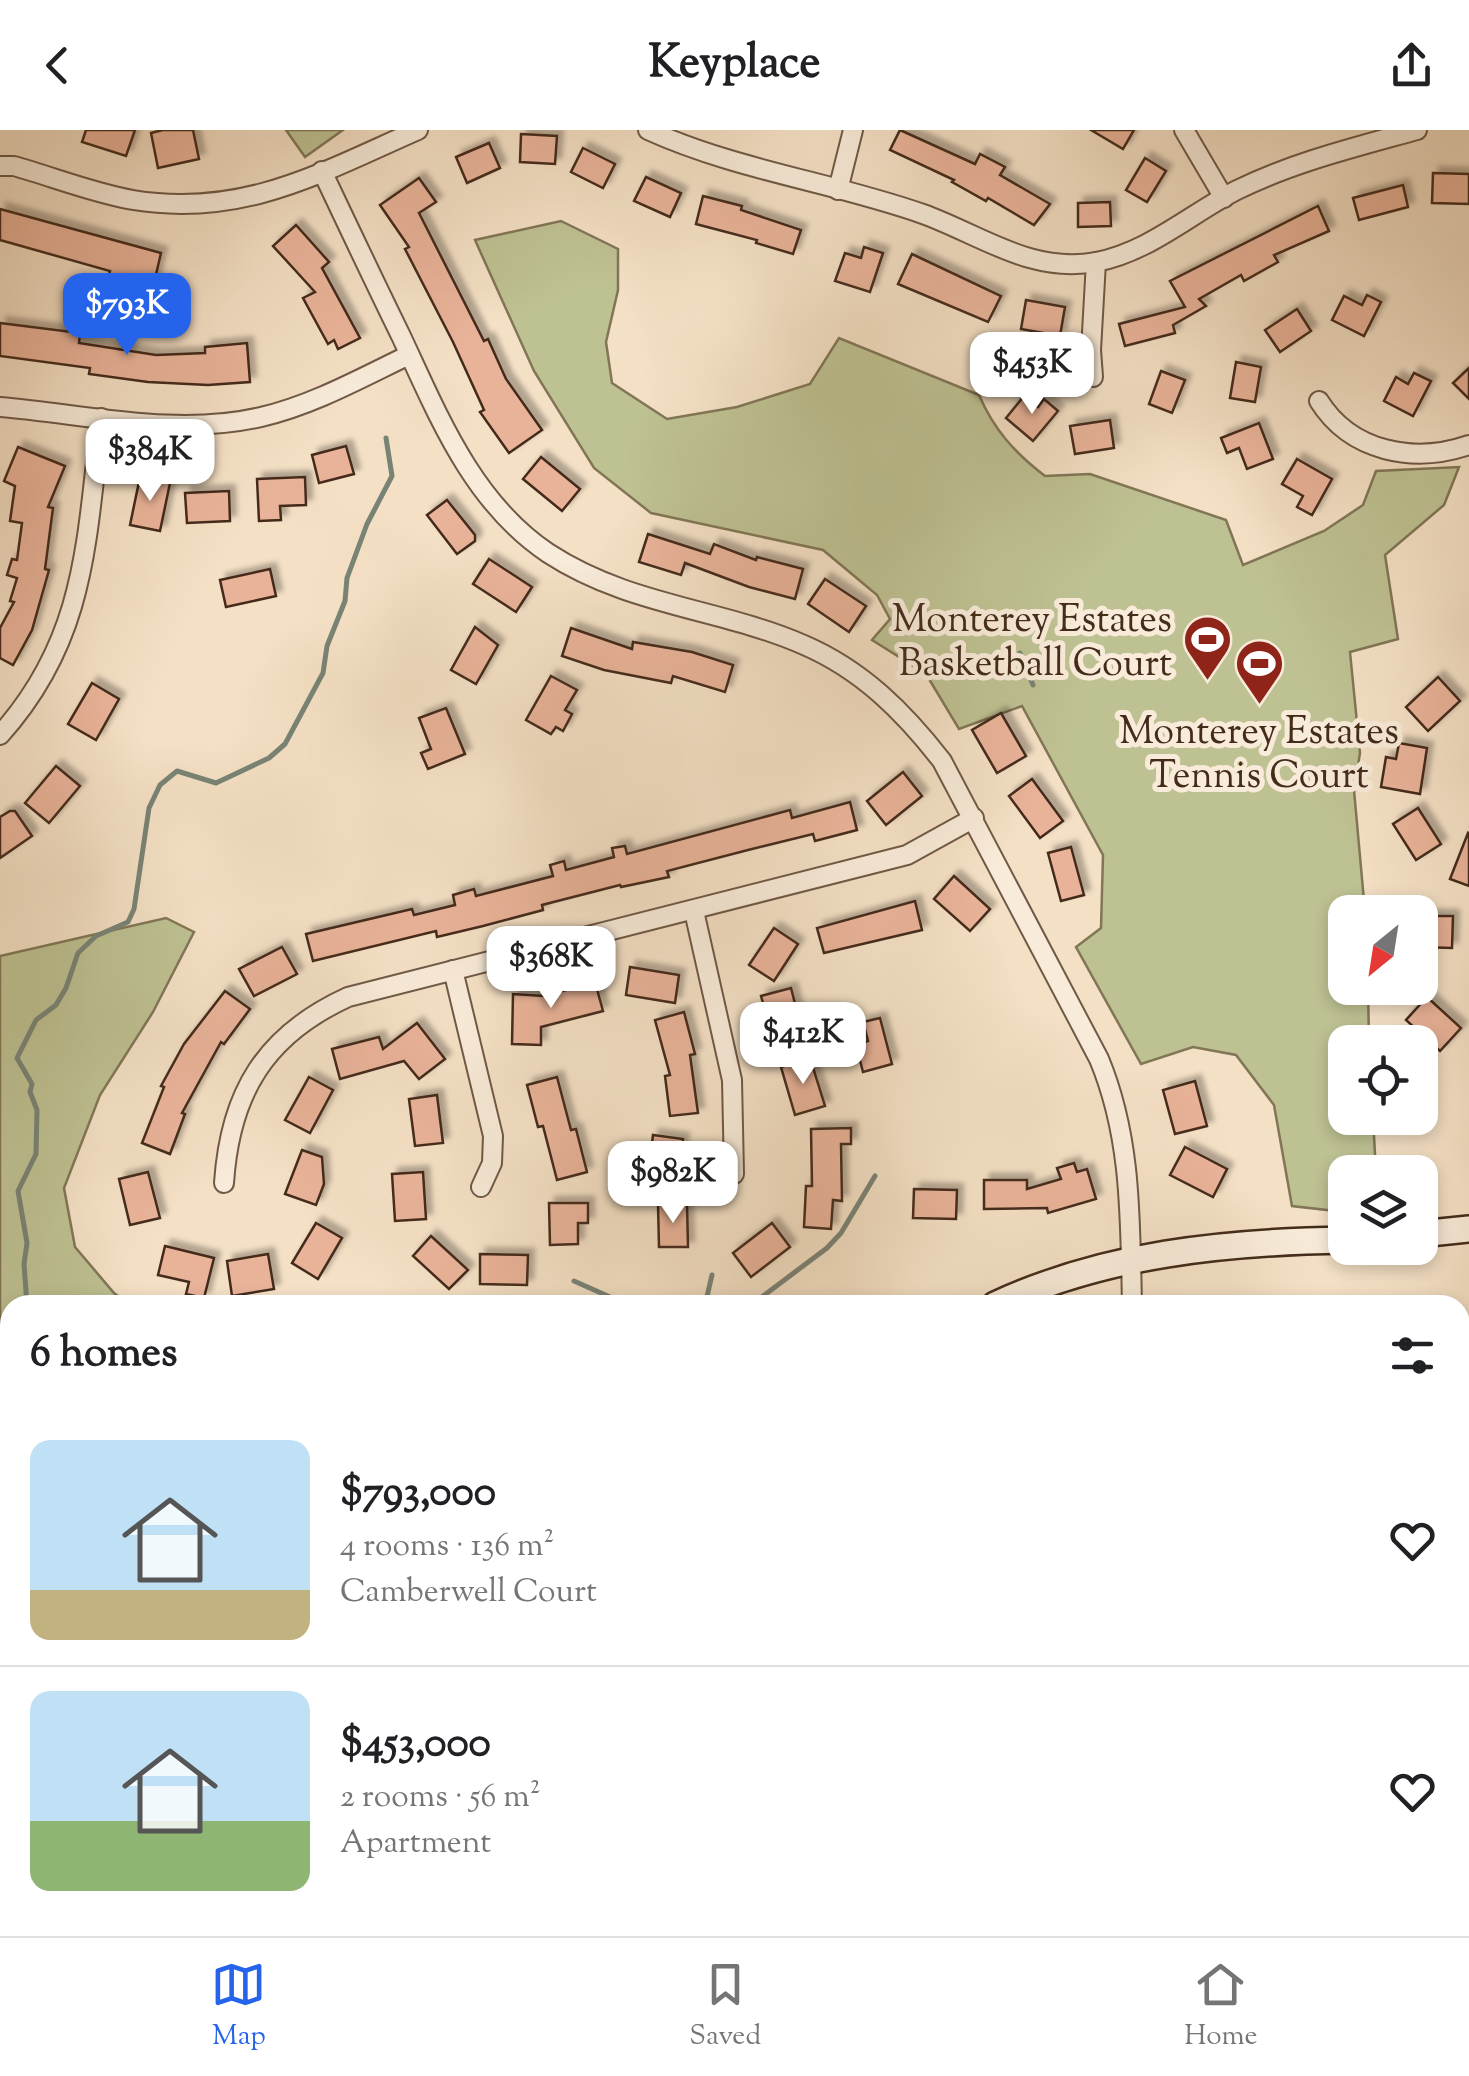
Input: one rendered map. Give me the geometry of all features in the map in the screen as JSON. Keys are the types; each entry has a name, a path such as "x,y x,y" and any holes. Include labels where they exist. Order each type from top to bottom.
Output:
{"main road":[{"path":"1438,1232 1469,1228"},
{"path":"1018,1295 1131,1259 1235,1243 1328,1240"}],"street":[{"path":"0,166 14,166 131,200 179,204 249,198 272,193 418,130"},
{"path":"648,130 707,155 924,214 1009,254 1044,263 1096,262 1140,248 1224,198 1306,161 1416,130"},
{"path":"838,190 854,130"},
{"path":"1184,130 1224,198"},
{"path":"322,172 465,466 498,508 534,542 592,579 784,637 846,667 883,694 942,761 1112,1089 1128,1168 1132,1295"},
{"path":"1093,377 1096,262"},
{"path":"0,407 181,425 229,423 308,403 410,355"},
{"path":"1319,402 1346,434 1387,450 1433,454 1469,446"},
{"path":"0,735 43,678 64,637 78,594 101,418"},
{"path":"224,1182 227,1145 237,1108 258,1068 287,1034 348,997 906,856 974,818"},
{"path":"694,910 732,1080 734,1174"},
{"path":"453,970 493,1136 492,1163 481,1186"}],"green space":[{"path":"286,130 343,130 305,157"},
{"path":"561,221 618,249 618,290 606,342 612,383 667,419 737,407 810,384 839,338 979,395 1006,440 1045,476 1090,474 1226,520 1243,565 1324,531 1363,505 1376,471 1459,467 1444,505 1385,555 1398,639 1350,652 1360,753 1354,790 1363,895 1328,895 1328,1005 1368,1005 1369,1025 1328,1025 1328,1135 1374,1135 1375,1155 1328,1155 1328,1210 1292,1206 1274,1105 1236,1055 1193,1047 1141,1064 1076,947 1101,928 1103,855 1022,706 959,729 926,674 872,640 890,619 877,595 823,550 651,513 594,468 534,371 475,240"},
{"path":"166,918 194,932 153,1012 100,1095 64,1188 75,1247 117,1295 0,1295 0,956"}],"building":[{"path":"86,130 135,130 126,156 82,142"},
{"path":"193,130 199,159 158,168 151,133"},
{"path":"900,130 975,164 980,154 1005,167 1000,175 1050,204 1034,225 890,150"},
{"path":"1091,130 1134,130 1123,149"},
{"path":"521,134 557,136 555,164 520,162"},
{"path":"489,143 500,168 467,183 456,157"},
{"path":"583,148 615,164 603,188 571,172"},
{"path":"1145,158 1166,171 1147,202 1126,190"},
{"path":"1433,173 1469,174 1469,204 1432,203"},
{"path":"646,177 681,193 670,217 634,201"},
{"path":"419,178 436,202 419,213 484,341 488,339 506,379 542,430 509,453 480,412 484,410 453,342 405,249 409,247 380,205"},
{"path":"1403,185 1408,207 1359,220 1353,198"},
{"path":"703,196 742,206 741,210 801,230 793,254 696,224"},
{"path":"1110,202 1111,226 1078,227 1078,203"},
{"path":"1318,206 1329,231 1274,255 1278,262 1244,281 1241,275 1199,299 1206,306 1173,325 1175,333 1125,346 1119,324 1185,307 1170,281"},
{"path":"0,209 161,253 154,283 132,278 130,288 107,282 110,271 0,240"},
{"path":"296,225 329,262 322,268 360,338 338,349 334,340 328,344 303,298 315,292 273,246"},
{"path":"864,247 883,253 870,292 835,281 845,253 861,258"},
{"path":"912,254 1001,296 988,322 898,284"},
{"path":"1367,295 1381,302 1364,336 1332,320 1344,296 1362,305"},
{"path":"1026,300 1065,307 1060,336 1021,329"},
{"path":"1297,309 1311,331 1280,352 1265,330"},
{"path":"0,323 80,333 79,343 156,355 205,353 205,347 247,343 250,382 148,382 89,374 90,368 0,356"},
{"path":"1236,362 1261,367 1255,402 1230,398"},
{"path":"1469,368 1469,399 1453,383"},
{"path":"1161,371 1185,380 1172,413 1149,404"},
{"path":"1414,373 1431,381 1413,416 1384,401 1396,377 1408,384"},
{"path":"1024,396 1038,407 1044,399 1058,411 1033,441 1006,418"},
{"path":"1110,420 1114,448 1075,454 1070,426"},
{"path":"1259,423 1273,459 1247,469 1239,448 1227,453 1221,438"},
{"path":"346,446 354,474 319,483 312,455"},
{"path":"18,447 65,466 48,507 53,508 45,569 49,570 32,630 13,665 0,658 0,628 14,602 10,601 17,578 7,575 12,559 17,560 22,523 10,521 15,486 4,481"},
{"path":"541,457 580,489 562,511 523,479"},
{"path":"1297,459 1332,479 1312,515 1297,507 1303,496 1282,484"},
{"path":"140,477 170,483 160,531 130,525"},
{"path":"305,477 306,505 280,506 281,520 259,521 257,479"},
{"path":"229,491 230,521 187,523 185,493"},
{"path":"447,500 475,535 475,541 457,554 427,515"},
{"path":"648,534 710,554 714,544 756,560 757,557 803,569 795,599 685,563 681,575 639,562"},
{"path":"489,559 532,587 516,612 473,584"},
{"path":"270,569 276,596 226,607 220,580"},
{"path":"825,579 866,606 849,632 808,604"},
{"path":"475,627 498,645 476,684 451,670"},
{"path":"571,628 632,649 633,642 692,652 733,665 725,692 673,676 671,683 604,670 562,656"},
{"path":"551,676 577,690 565,710 572,714 563,731 556,727 551,734 526,720"},
{"path":"1438,677 1460,701 1428,731 1406,707"},
{"path":"92,683 119,699 96,740 68,724"},
{"path":"446,708 465,754 428,769 421,753 431,749 419,718"},
{"path":"1001,713 1026,756 997,773 972,730"},
{"path":"1399,743 1427,748 1420,794 1381,787 1386,757 1396,759"},
{"path":"56,766 80,786 49,823 25,803"},
{"path":"903,772 922,796 886,825 867,801"},
{"path":"1032,779 1063,821 1040,838 1009,796"},
{"path":"850,802 857,830 815,841 813,834 667,871 669,877 542,905 543,910 483,926 437,937 436,931 313,961 306,934 412,909 414,915 455,905 453,895 474,889 476,896 553,876 550,865 564,861 566,870 614,857 612,848 625,846 627,854 790,810 792,818"},
{"path":"1418,808 1441,844 1416,860 1393,824"},
{"path":"15,811 32,836 0,858 0,817"},
{"path":"1469,834 1469,886 1450,879"},
{"path":"1071,847 1084,895 1061,901 1048,853"},
{"path":"954,876 990,909 970,931 934,899"},
{"path":"915,901 922,930 824,953 817,928"},
{"path":"1438,916 1453,916 1452,948 1438,948"},
{"path":"774,928 798,944 774,981 749,965"},
{"path":"282,947 297,974 254,996 239,969"},
{"path":"630,967 679,975 675,1003 626,995"},
{"path":"595,982 603,1011 541,1027 541,1045 512,1044 513,994 544,996"},
{"path":"791,988 803,1035 774,1042 761,996"},
{"path":"225,991 250,1009 224,1044 221,1042 182,1113 185,1114 170,1154 142,1143 164,1087 161,1086 184,1044"},
{"path":"1420,1005 1436,1005 1461,1028 1440,1051 1438,1025 1411,1025 1406,1020"},
{"path":"684,1012 695,1054 690,1055 698,1113 670,1116 665,1076 670,1075 655,1020"},
{"path":"880,1018 892,1064 863,1072 856,1045 868,1041 863,1022"},
{"path":"417,1023 445,1059 419,1079 404,1061 340,1079 332,1049 379,1037 383,1049"},
{"path":"810,1058 825,1106 795,1115 781,1067"},
{"path":"309,1077 333,1090 310,1133 285,1120"},
{"path":"557,1077 587,1172 557,1180 527,1085"},
{"path":"1195,1081 1207,1126 1175,1134 1163,1090"},
{"path":"437,1095 443,1143 415,1146 409,1099"},
{"path":"851,1128 851,1144 841,1144 842,1201 833,1200 831,1229 804,1227 806,1186 812,1186 811,1129"},
{"path":"653,1135 683,1139 678,1180 648,1176"},
{"path":"1185,1147 1227,1169 1213,1197 1170,1175"},
{"path":"302,1150 322,1157 324,1184 316,1205 285,1194"},
{"path":"1074,1163 1077,1172 1087,1169 1096,1199 1048,1213 1047,1208 984,1209 984,1180 1027,1180 1027,1189 1061,1179 1057,1168"},
{"path":"148,1172 160,1218 130,1225 119,1179"},
{"path":"423,1172 426,1219 395,1221 392,1174"},
{"path":"914,1189 957,1190 956,1219 913,1218"},
{"path":"549,1203 588,1203 588,1223 578,1223 578,1244 550,1245"},
{"path":"658,1204 687,1204 688,1247 659,1247"},
{"path":"316,1223 342,1238 318,1279 292,1263"},
{"path":"772,1223 790,1247 751,1277 733,1253"},
{"path":"431,1236 468,1270 449,1289 413,1256"},
{"path":"165,1246 214,1258 205,1295 186,1294 189,1282 158,1275"},
{"path":"268,1254 274,1289 232,1295 227,1261"},
{"path":"480,1254 528,1255 527,1285 480,1284"}],"waterway":[{"path":"26,1295 27,1243 18,1191 36,1154 37,1110 30,1092 32,1084 17,1058 36,1020 56,1005 66,988 78,953 96,936 128,922 134,909 149,808 160,785 177,771 216,783 269,758 285,744 323,673 327,646 345,601 347,578 367,524 392,476 386,438"},
{"path":"1020,653 1033,685"},
{"path":"764,1295 841,1233 875,1176"},
{"path":"707,1295 712,1275"},
{"path":"574,1281 606,1295"}],"place":[{"name":"Monterey Estates Basketball Court","path":"1207,682"},
{"name":"Monterey Estates Tennis Court","path":"1259,706"}]}
